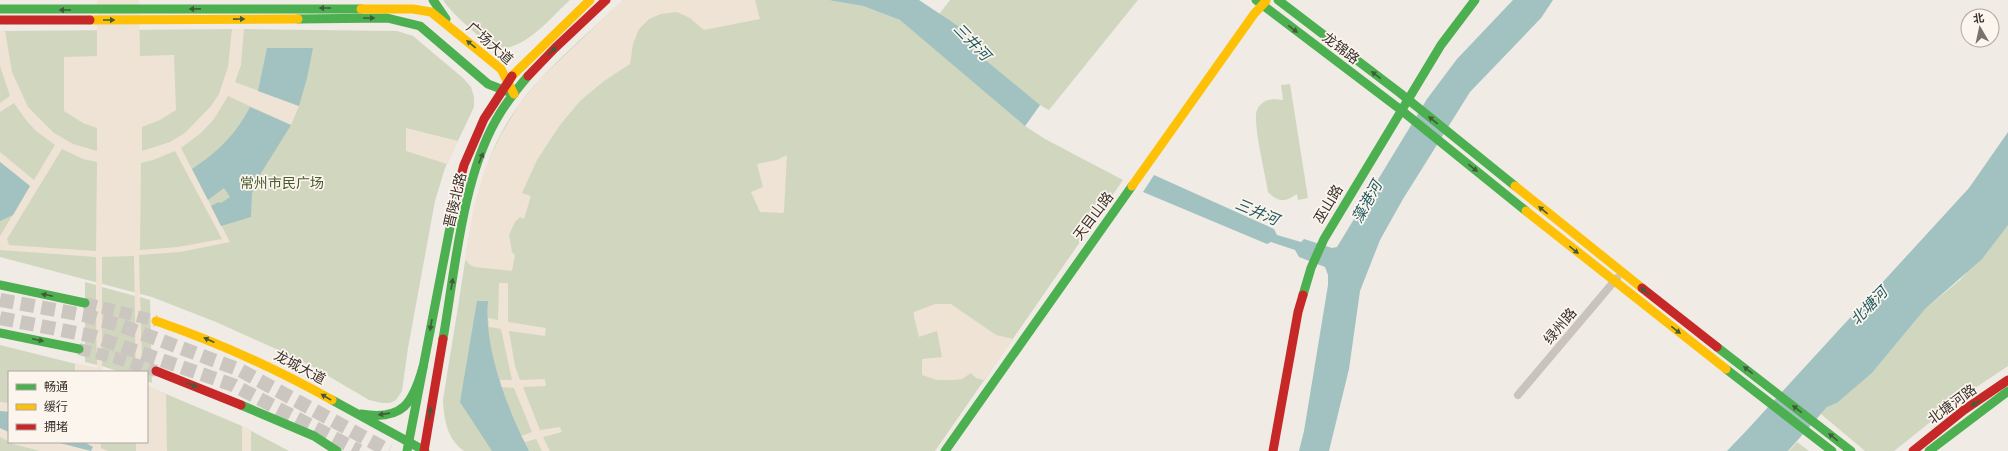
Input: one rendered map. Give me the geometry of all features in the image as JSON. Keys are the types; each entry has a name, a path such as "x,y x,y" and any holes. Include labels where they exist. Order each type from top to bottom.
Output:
{"main road":[{"path":"351,8 377,0"},
{"path":"433,0 454,31"},
{"name":"晋陵北路","path":"408,447 452,212 464,165 484,119 508,80 590,0"},
{"name":"晋陵北路","path":"424,451 463,220 476,169 494,126 514,94 534,68 606,0"},
{"path":"1278,0 1416,106 1621,272 1850,451"},
{"name":"巫山路","path":"1273,451 1298,312 1311,268 1324,240 1407,99 1441,45 1475,0"},
{"name":"龙锦路","path":"1261,2 1401,110 1614,282 1832,451"},
{"name":"天目山路","path":"945,451 1086,248 1130,189 1261,2"},
{"path":"387,18 414,3 420,26"},
{"name":"广场大道","path":"0,10 351,8 414,3 432,12 501,69 514,94"},
{"path":"0,20 387,18 420,26 488,84 514,94"},
{"path":"471,69 480,70 487,65 484,55"},
{"path":"0,285 85,303"},
{"name":"龙城大道","path":"156,321 202,337 284,373 408,447 424,451"},
{"path":"0,333 79,349"},
{"path":"348,410 370,416 387,415 401,410 413,397 423,367"},
{"path":"156,371 287,423 314,436 337,451"},
{"name":"北塘河路","path":"1913,451 1964,410 2008,380"},
{"name":"北塘河路","path":"1929,451 2008,391"},
{"path":"314,436 330,451"}],"street":[{"name":"绿州路","path":"1518,395 1621,272"}],"green space":[{"path":"443,0 570,0 534,34 513,46 502,48 491,47 486,44 453,12"},
{"path":"623,0 828,0 863,6 900,20 940,13 950,0 1138,0 1049,110 1040,105 1025,126 1045,139 1123,180 935,451 464,451 454,441 450,435 444,415 443,400 474,210 487,166 507,123 532,88 557,62"},
{"name":"常州市民广场","path":"244,29 397,31 413,36 463,78 471,87 474,97 474,107 445,168 435,201 408,348 402,391 396,400 390,403 369,400 313,367 274,348 216,322 152,297 0,257 0,31"},
{"path":"1290,84 1308,198 1298,200 1297,194 1286,200 1279,200 1268,192 1256,125 1256,116 1259,106 1265,101 1272,99 1283,100 1281,85"},
{"path":"2008,225 2008,366 1963,396 1894,451 1865,451 1821,414 1827,407 1837,403 1872,373 1925,309 1960,280"},
{"path":"85,282 96,285 97,365 85,362"},
{"path":"102,287 135,296 136,371 117,371 102,366"},
{"path":"140,297 150,300 152,383 148,381 148,371 142,371"},
{"path":"0,345 104,371 8,371 8,443 148,443 148,386 242,426 289,451 0,451"},
{"path":"1797,442 1809,451 1789,451"}],"shaded area":[{"path":"97,0 139,0 140,56 174,55 176,110 160,120 142,127 142,151 170,142 185,133 211,106 219,94 228,67 232,29 244,29 241,65 235,82 299,106 291,125 228,96 214,119 201,133 181,148 230,242 180,252 139,255 142,371 136,371 134,256 102,257 102,371 75,371 75,363 97,368 96,257 0,250 0,236 30,186 0,162 0,152 34,180 55,145 36,131 14,103 0,112 0,103 10,96 0,66 0,31 5,30 12,72 28,107 54,133 73,144 97,151 97,128 83,123 64,111 64,57 97,56","holes":["62,149 83,159 97,162 96,251 9,245 7,239","175,151 222,239 178,247 140,250 141,163"]},
{"path":"623,0 755,0 760,19 704,30 690,18 677,12 661,14 649,19 639,29 633,44 630,64 604,81 580,101 560,125 537,160 522,193 531,196 524,219 520,217 515,222 509,235 512,252 515,255 512,271 475,267 470,265 465,259 474,206 486,166 501,135 520,103 541,78"},
{"path":"406,128 458,141 447,164 406,151"},
{"path":"787,155 784,212 760,212 751,192 763,187 757,164 777,160"},
{"path":"499,283 508,283 508,322 546,328 545,336 509,331 515,366 520,380 545,379 546,386 523,387 540,430 560,427 562,432 543,437 550,451 542,451 536,439 525,442 521,436 532,432 514,388 501,387 500,380 512,380 501,329 489,327 488,318 498,320"},
{"path":"935,304 951,304 996,335 1013,339 984,380 976,378 971,373 962,379 954,380 937,380 922,375 922,359 942,357 937,331 919,337 914,312"},
{"path":"148,386 166,394 167,451 136,451 136,443 148,443"},
{"path":"0,402 8,403 8,412 0,411"},
{"path":"242,426 251,430 251,451 242,451"},
{"path":"0,428 8,432 8,441 0,437"},
{"path":"11,443 61,443 75,446 75,443 101,443 101,448 108,451 40,451"}],"water":[{"path":"828,0 919,0 958,26 972,49 1040,105 1025,126 900,20 863,6"},
{"name":"藻港河","path":"1513,0 1553,0 1541,18 1470,92 1403,199 1380,240 1360,291 1349,369 1329,451 1299,451 1304,431 1328,285 1328,275 1325,267 1299,257 1295,250 1271,242 1267,244 1143,192 1154,175 1274,229 1277,235 1301,242 1304,239 1332,248 1337,247 1427,99 1457,59"},
{"path":"267,48 313,48 307,78 299,106 258,91"},
{"path":"250,107 291,125 258,178 252,193 251,217 221,226 211,206 219,202 221,203 230,197 224,188 208,200 192,169 226,142 239,126"},
{"name":"北塘河","path":"2008,132 2008,225 1982,259 1925,309 1872,373 1837,403 1827,407 1788,451 1727,451 1969,188"},
{"path":"0,162 30,186 13,215 0,221"},
{"path":"477,301 488,301 487,319 493,358 505,398 529,451 492,451 460,402"},
{"path":"0,411 8,412 8,432 0,428"},
{"path":"60,443 86,443 93,447 91,451"}],"tunnel":[{"path":"0,300 84,315 122,326 240,370 389,451"},
{"path":"85,303 156,321"},
{"path":"0,318 92,336 233,385 359,451"},
{"path":"79,349 116,358 156,371"}],"traffic: fast":[{"path":"433,0 446,19"},
{"path":"1256,0 1401,110 1526,211"},
{"path":"1278,0 1400,93 1515,186"},
{"path":"1303,295 1311,268 1324,239 1441,45 1475,0"},
{"path":"0,9 361,9"},
{"path":"298,19 387,18 420,26 488,84 514,94"},
{"path":"443,339 461,226 475,170 484,144 496,120 503,108 528,76"},
{"path":"945,451 1132,186"},
{"path":"407,451 457,191"},
{"path":"0,285 85,303"},
{"path":"0,333 79,349"},
{"path":"1717,347 1851,451"},
{"path":"361,414 387,415 404,407 415,391 423,367"},
{"path":"1726,369 1832,451"},
{"path":"1929,451 2008,391"},
{"path":"332,400 425,451"},
{"path":"241,405 314,436 337,451"}],"traffic: slow":[{"path":"512,76 590,0"},
{"path":"1132,186 1254,14 1266,1"},
{"path":"361,9 413,9 431,12 501,69 514,94"},
{"path":"90,20 298,19"},
{"path":"1515,186 1642,288"},
{"path":"1526,211 1726,369"},
{"path":"156,321 246,356 332,400"}],"traffic: jam":[{"path":"528,76 555,48 606,0"},
{"path":"0,20 90,20"},
{"path":"457,191 464,165 484,119 512,76"},
{"path":"1642,288 1717,347"},
{"path":"1273,451 1298,312 1303,295"},
{"path":"424,451 443,339"},
{"path":"156,371 241,405"},
{"path":"1913,451 1964,410 2008,380"}],"water label":[{"name":"三井河","path":"972,42"},
{"name":"三井河","path":"1257,212"}]}
